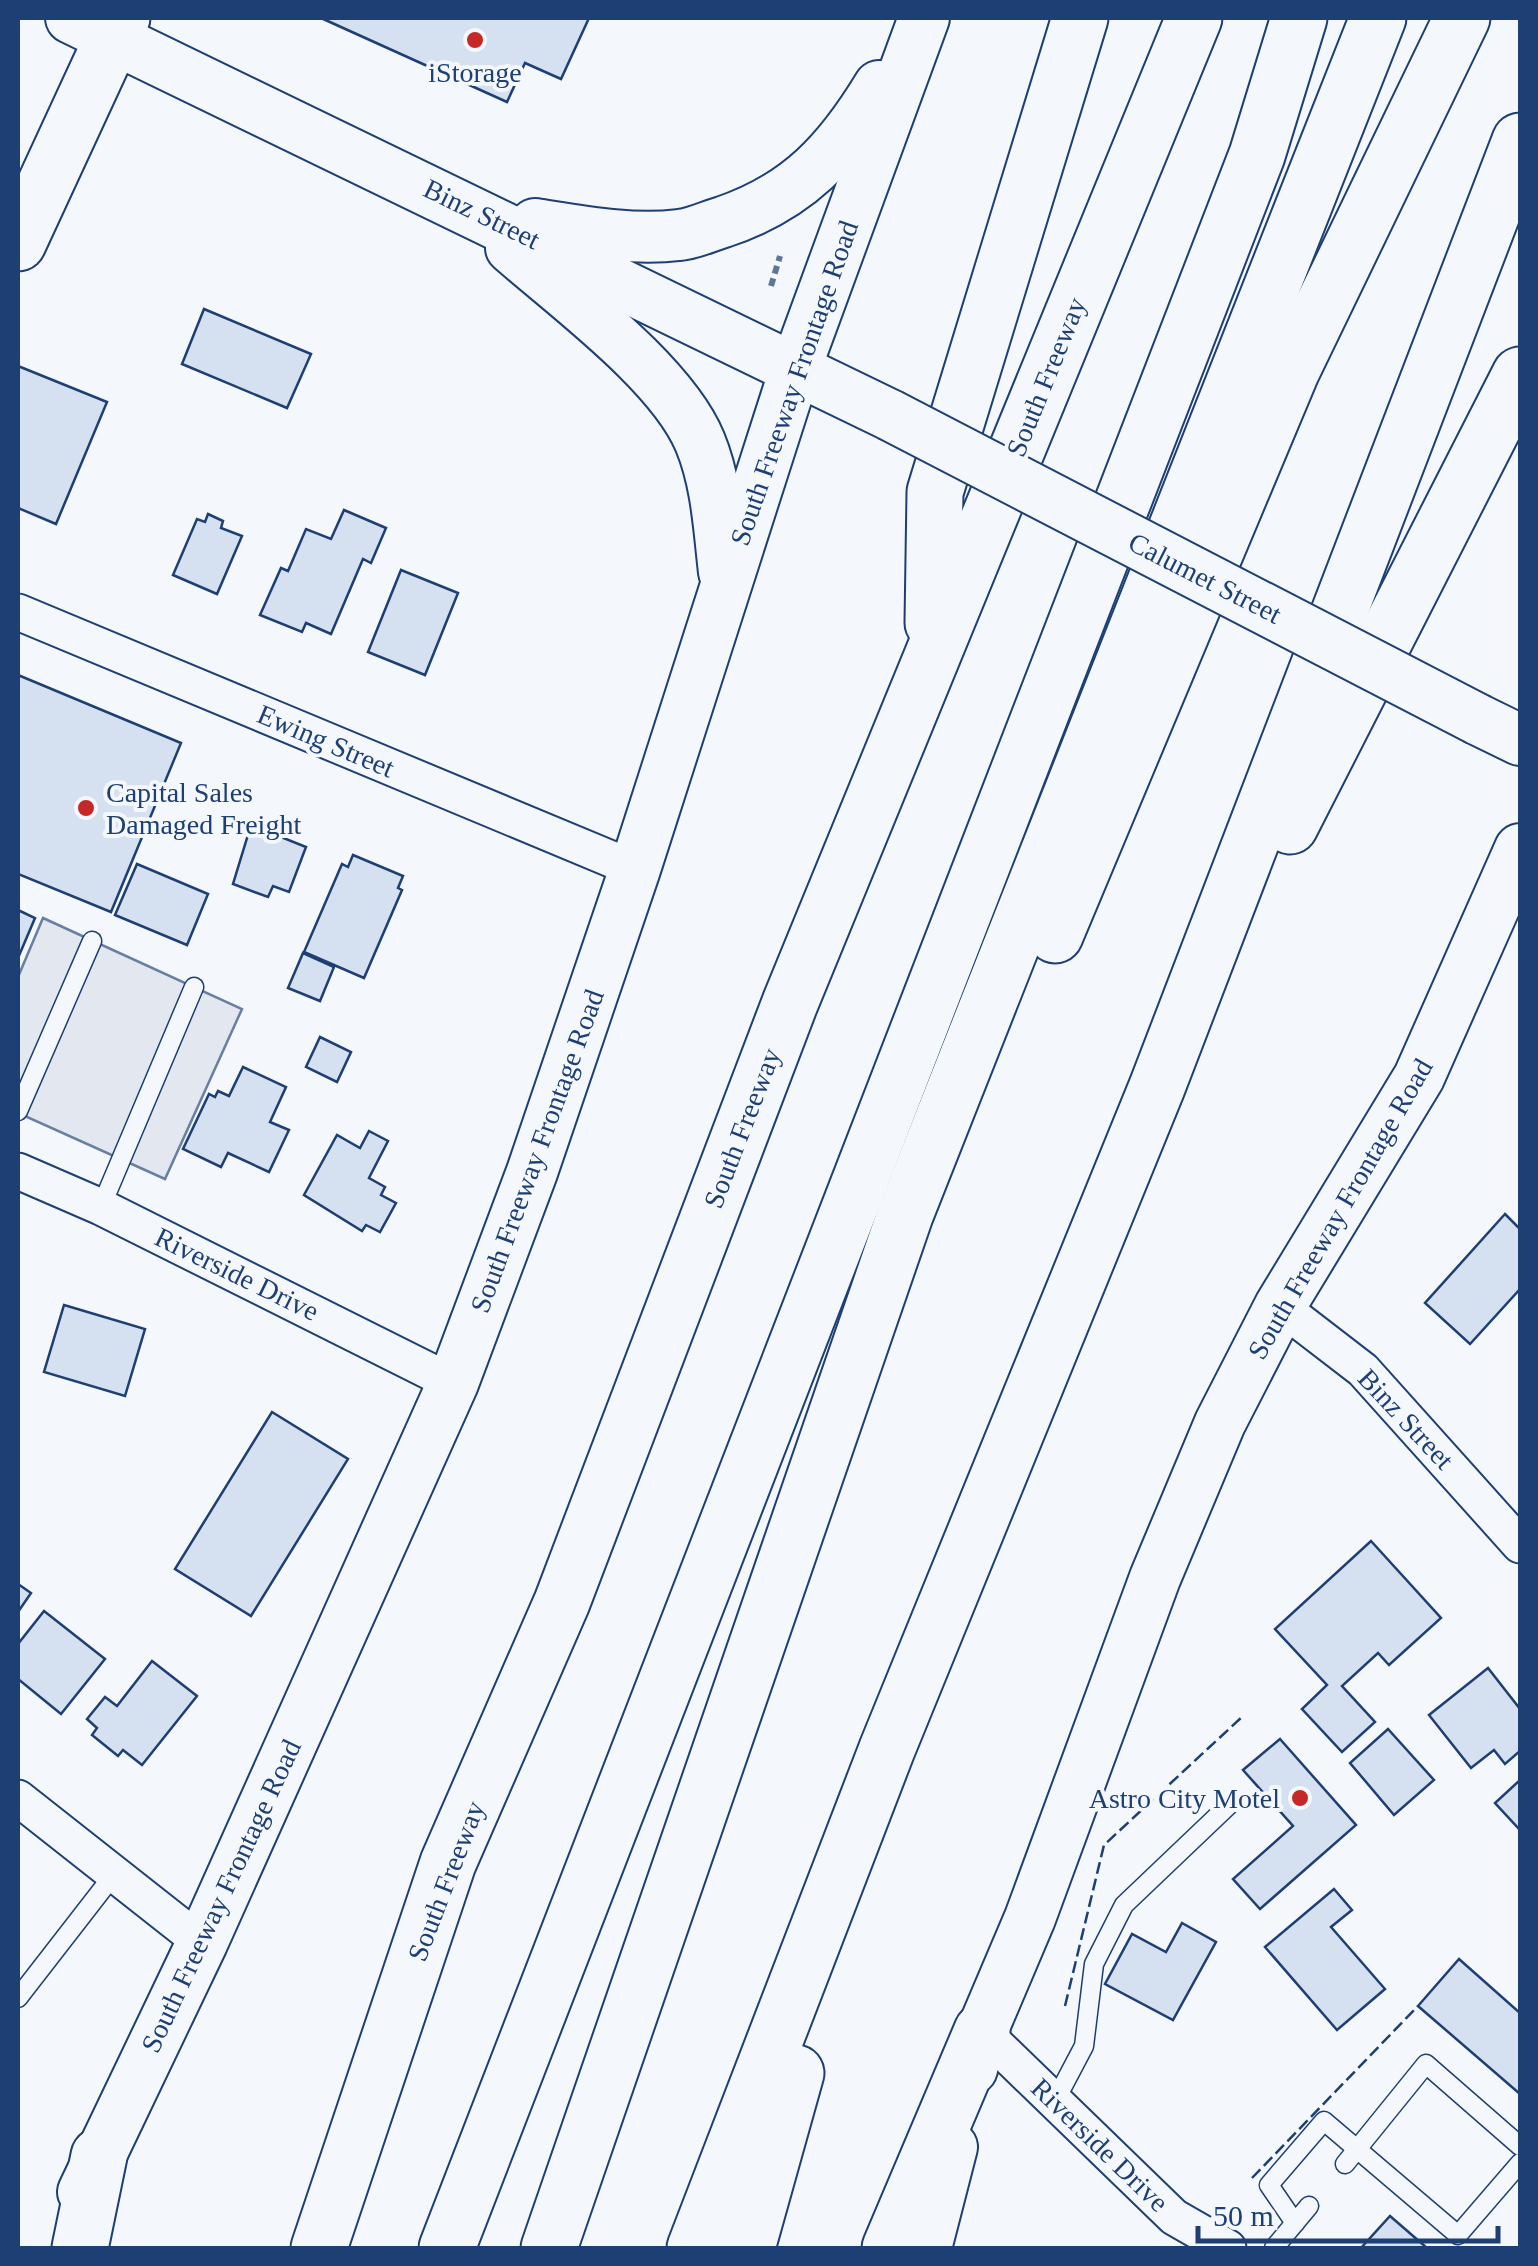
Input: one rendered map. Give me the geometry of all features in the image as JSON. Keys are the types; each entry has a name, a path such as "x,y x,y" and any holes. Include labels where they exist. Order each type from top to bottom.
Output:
{"main road":[{"path":"471,209 587,232 680,236 761,210 807,178 850,133 923,18"},
{"name":"South Freeway Frontage Road","path":"57,2248 202,1944 453,1383 532,1172 635,868 796,366 923,18"},
{"path":"932,653 935,492 1080,18"},
{"name":"South Freeway","path":"319,2248 448,1863 562,1602 790,1003 1194,18"},
{"path":"447,2248 1257,155 1300,18"},
{"path":"548,2248 752,1667 905,1214 1378,18"},
{"path":"905,1214 1004,1057 1291,372 1462,18"},
{"path":"18,243 102,25"},
{"name":"Binz Street","path":"102,25 890,415"},
{"path":"695,2248 886,1749 1156,1087 1520,141"},
{"path":"471,209 657,380 700,440 714,488 726,588"},
{"path":"1156,1087 1520,376"},
{"name":"Calumet Street","path":"890,415 1500,730"},
{"name":"South Freeway Frontage Road","path":"926,2248 982,2030 1030,1918 1156,1578 1220,1423 1280,1306 1419,1077 1516,873"},
{"path":"746,2248 886,1749"},
{"path":"890,2248 982,2030"},
{"path":"80,2248 99,2156"}],"street":[{"name":"Ewing Street","path":"18,612 635,868"},
{"name":"Riverside Drive","path":"18,1172 102,1207 453,1383"},
{"name":"Binz Street","path":"1280,1306 1363,1370 1520,1545"},
{"path":"18,1798 202,1944"},
{"name":"Riverside Drive","path":"982,2030 1174,2217 1228,2248"}],"lane":[{"path":"18,1111 92,941"},
{"path":"102,1207 194,987"},
{"path":"1055,2100 1084,2046 1094,1964 1124,1905 1230,1804"},
{"path":"18,1998 115,1873"},
{"path":"1351,2156 1426,2064 1520,2146"},
{"path":"1295,2223 1269,2184 1324,2122 1351,2156 1458,2235 1520,2164"},
{"path":"1274,2248 1309,2206"}],"path":[{"path":"771,286 780,256"}],"shaded area":[{"path":"43,918 242,1009 165,1179 18,1113 18,977"}],"building":[{"name":"iStorage","path":"321,18 589,18 561,79 525,63 507,102"},
{"path":"204,309 311,354 287,408 182,364"},
{"path":"18,366 107,402 56,524 18,508"},
{"path":"344,510 386,528 371,563 363,559 331,634 306,623 302,632 260,615 281,568 288,571 306,529 331,539"},
{"path":"208,514 223,521 221,528 242,536 217,594 173,575 197,519 205,522"},
{"path":"401,570 458,593 425,675 368,652"},
{"name":"Capital Sales Damaged Freight","path":"18,675 181,743 111,912 18,874"},
{"path":"251,825 306,847 289,892 273,886 268,897 233,884"},
{"path":"353,855 403,876 398,888 402,890 364,978 304,952 342,864 348,867"},
{"path":"137,864 208,894 187,945 115,915"},
{"path":"18,910 35,918 18,958"},
{"path":"303,953 334,967 320,1001 288,988"},
{"path":"320,1037 351,1052 337,1082 306,1067"},
{"path":"243,1067 286,1087 270,1122 289,1130 269,1172 228,1153 221,1167 183,1149 209,1094 215,1097 218,1091 229,1096"},
{"path":"369,1131 388,1141 369,1178 385,1187 381,1195 396,1203 380,1232 366,1225 362,1231 304,1195 337,1135 360,1148"},
{"path":"1505,1214 1520,1229 1520,1289 1470,1344 1425,1303"},
{"path":"64,1305 145,1329 125,1396 44,1372"},
{"path":"272,1412 348,1459 251,1616 175,1569"},
{"path":"1371,1541 1441,1618 1389,1665 1378,1653 1342,1686 1375,1722 1342,1752 1302,1709 1327,1685 1275,1629"},
{"path":"18,1584 31,1593 18,1612"},
{"path":"44,1611 105,1659 61,1714 18,1679 18,1644"},
{"path":"152,1661 197,1696 142,1765 123,1750 118,1756 92,1735 97,1728 87,1719 105,1697 117,1706"},
{"path":"1488,1668 1520,1709 1520,1751 1505,1764 1494,1750 1471,1768 1429,1715"},
{"path":"1388,1729 1434,1780 1394,1815 1350,1763"},
{"name":"Astro City Motel","path":"1280,1739 1356,1825 1260,1909 1233,1879 1293,1826 1243,1770"},
{"path":"1520,1780 1520,1830 1495,1803"},
{"path":"1334,1889 1352,1910 1331,1927 1385,1989 1337,2030 1265,1947"},
{"path":"1182,1923 1216,1942 1173,2020 1105,1984 1132,1934 1166,1952"},
{"path":"1459,1959 1520,2013 1520,2094 1418,2006"},
{"path":"1390,2216 1427,2248 1361,2248"}],"fence":[{"path":"1065,2006 1104,1845 1243,1716"},
{"path":"1252,2178 1418,2006"}],"place":[{"name":"iStorage","path":"475,40"},
{"name":"Capital Sales Damaged Freight","path":"86,808"},
{"name":"Astro City Motel","path":"1300,1798"}]}
